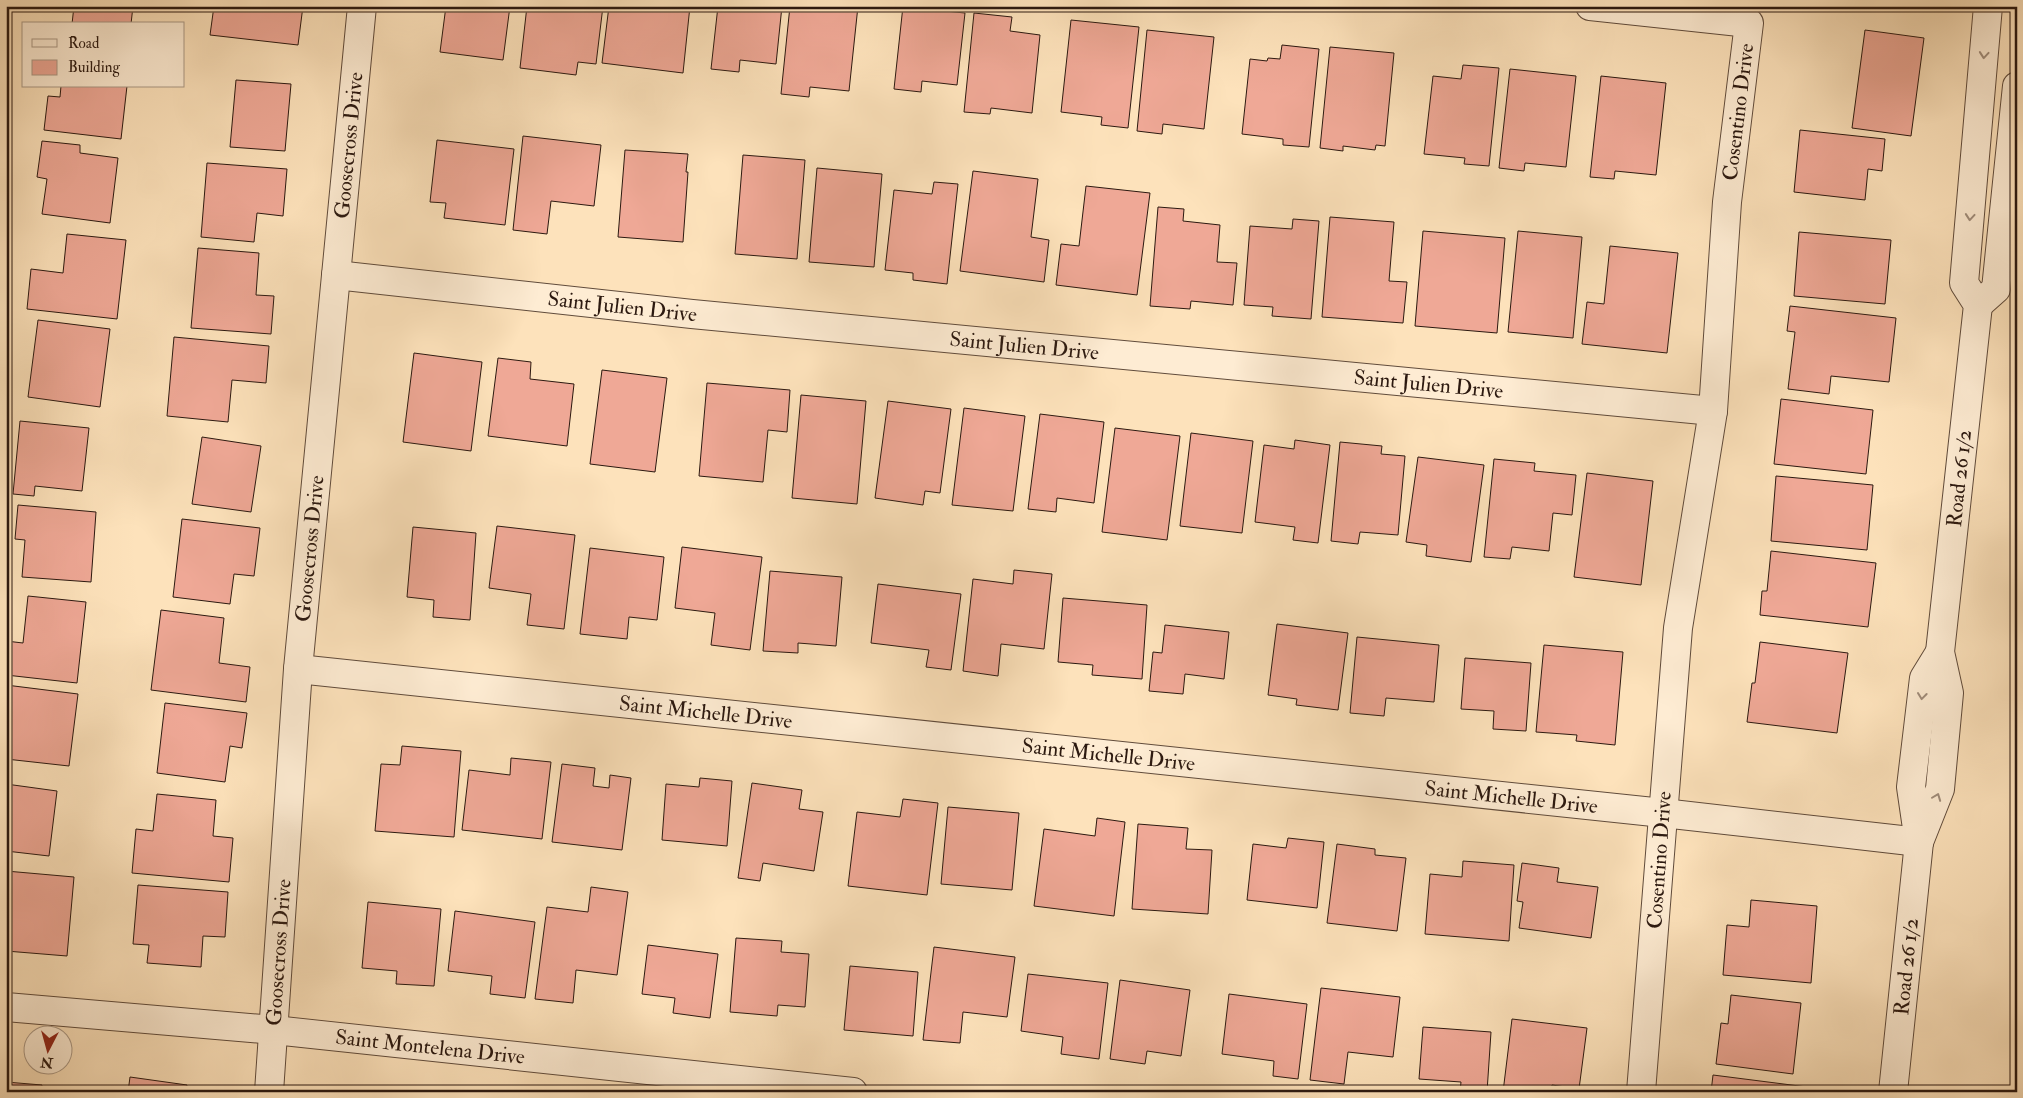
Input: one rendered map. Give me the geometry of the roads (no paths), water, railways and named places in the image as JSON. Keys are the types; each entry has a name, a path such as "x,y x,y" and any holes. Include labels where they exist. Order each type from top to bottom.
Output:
{"street":[{"name":"Goosecross Drive","path":"269,1092 298,669 362,6"},
{"name":"Cosentino Drive","path":"1590,6 1749,23 1727,202 1713,411 1678,628 1641,1092"},
{"path":"1988,6 1964,283 1978,305 1996,289 2017,86"},
{"name":"Saint Julien Drive","path":"336,275 702,315 1713,411"},
{"name":"Road 26 1/2","path":"1893,1092 1919,842 1940,789 1949,693 1940,652 1978,305"},
{"name":"Saint Michelle Drive","path":"298,669 1662,813 1919,842"},
{"name":"Saint Montelena Drive","path":"6,1006 274,1030 853,1092"}]}
